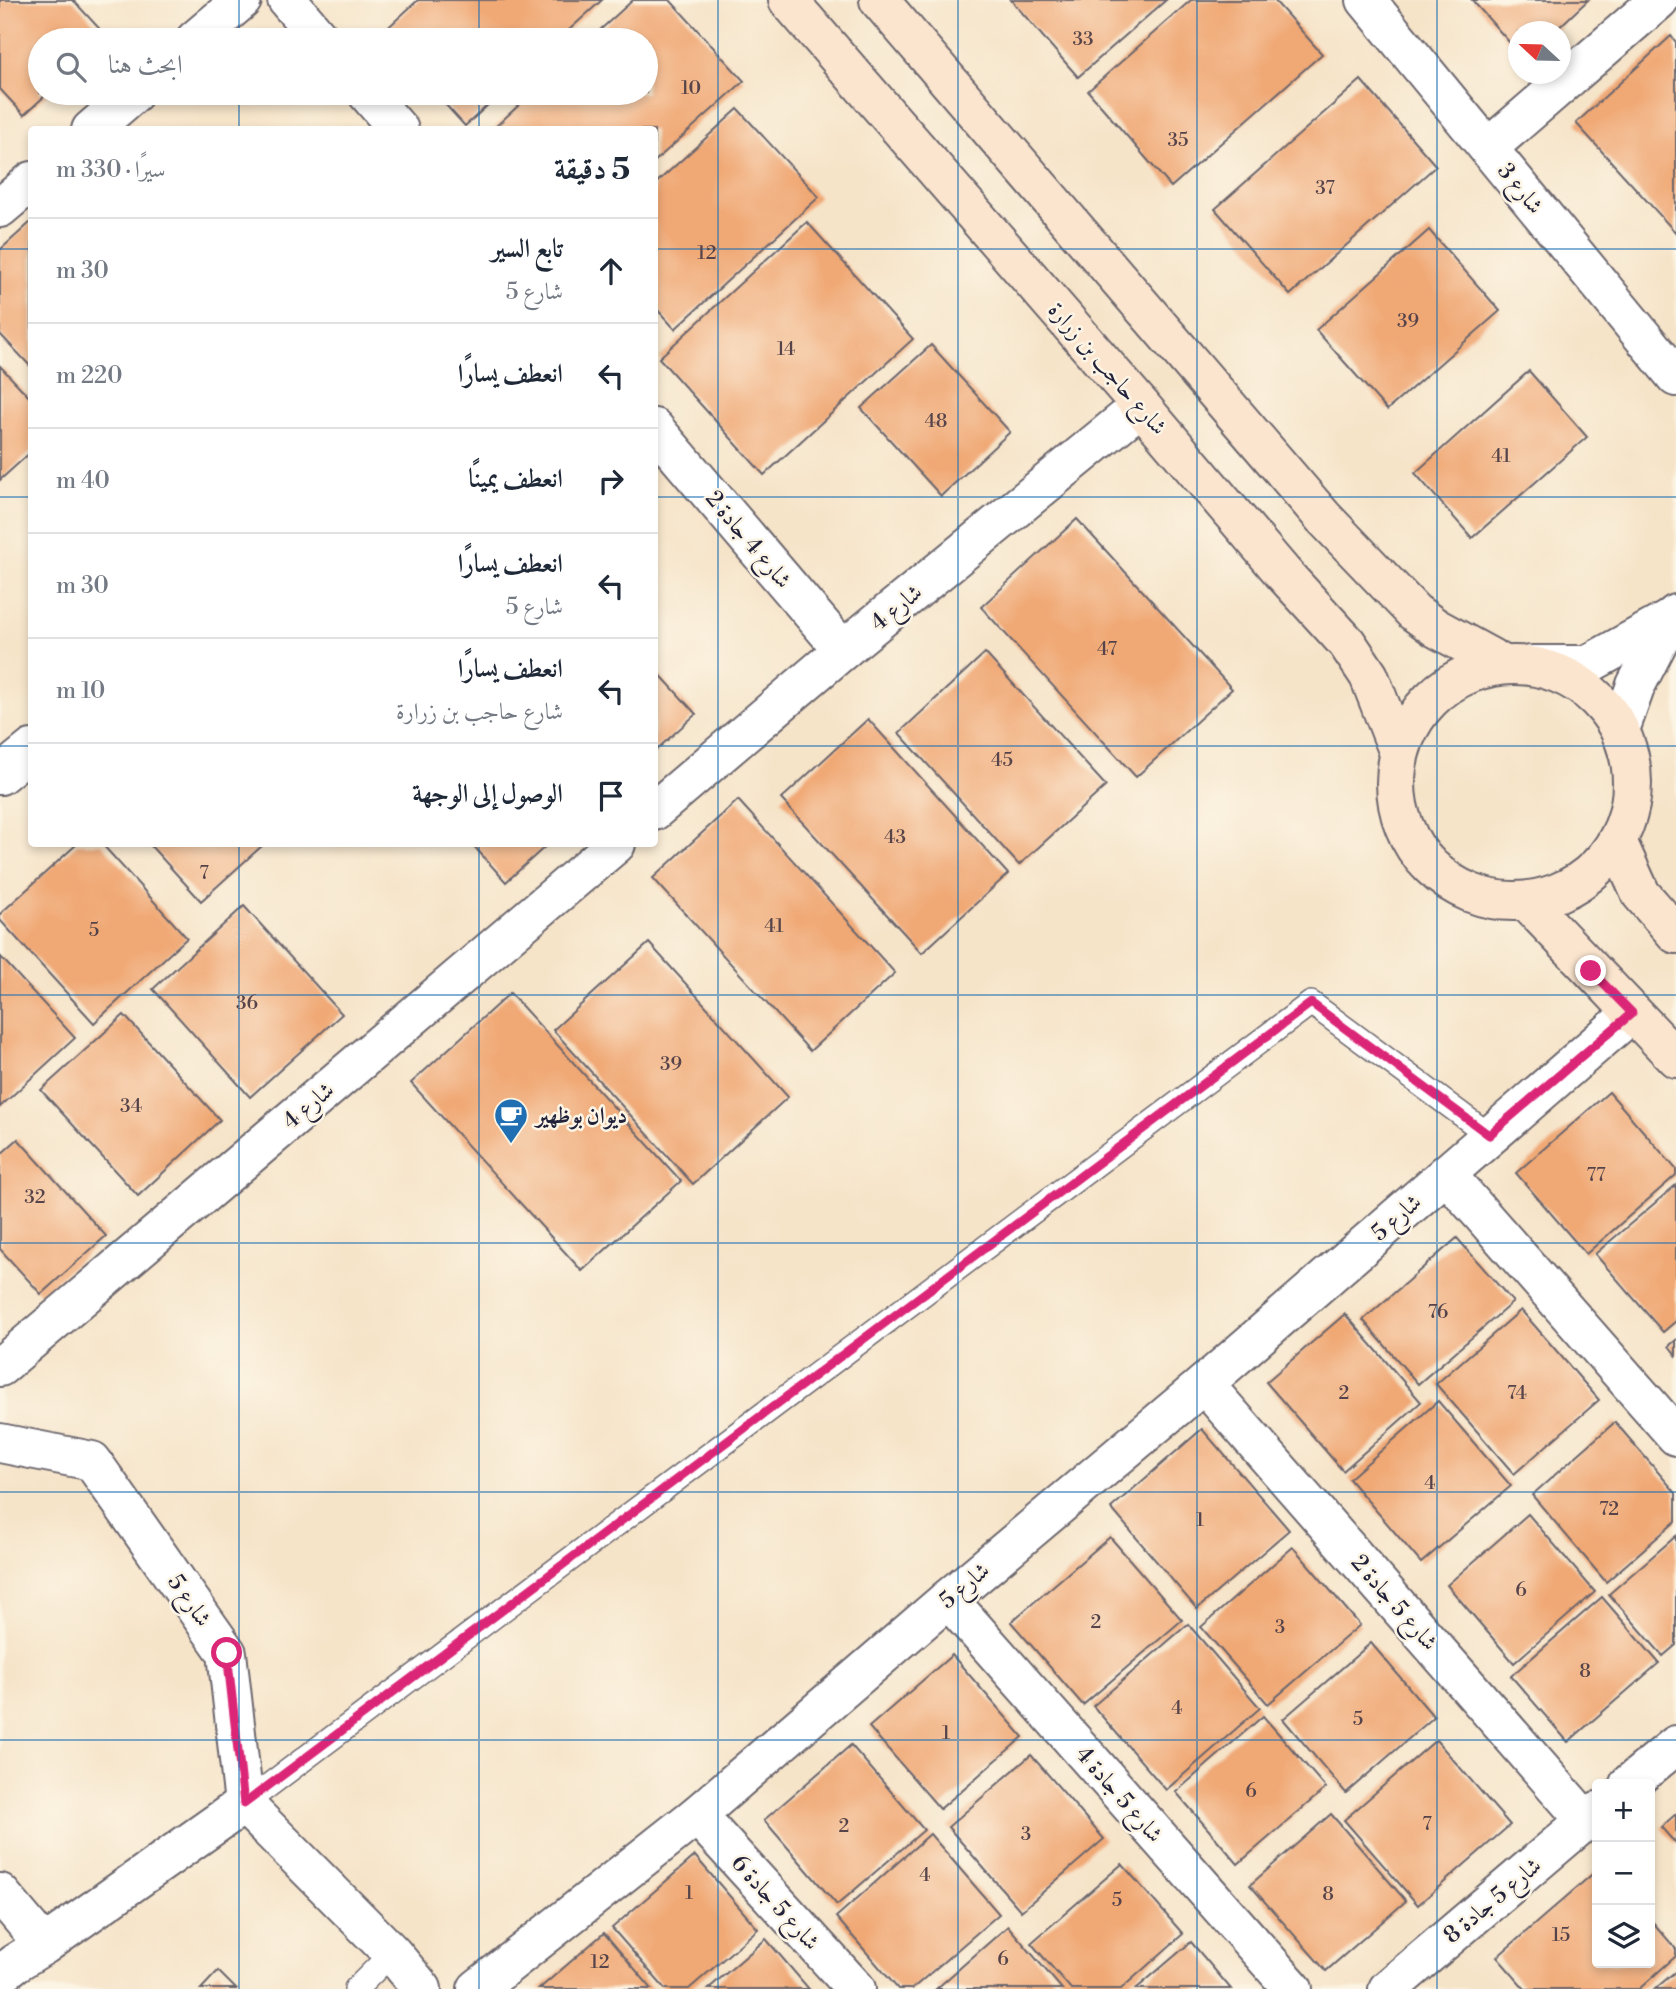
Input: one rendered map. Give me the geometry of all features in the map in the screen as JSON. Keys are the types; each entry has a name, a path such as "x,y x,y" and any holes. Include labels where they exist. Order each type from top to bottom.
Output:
{"street":[{"path":"209,28 242,0"},
{"path":"287,0 311,28"},
{"name":"شارع حاجب بن زرارة","path":"788,0 1283,573 1347,643 1369,677 1399,753"},
{"path":"879,0 1323,517 1414,612 1436,628 1517,664 1568,677 1599,699 1620,730 1631,767 1630,805 1617,841 1593,871 1562,891 1526,901 1487,899 1453,885 1424,860 1405,828 1396,791 1399,753 1414,720 1437,693 1468,673 1517,664 1587,665 1673,617"},
{"name":"شارع 3","path":"1366,0 1676,377"},
{"path":"1488,148 1659,0"},
{"path":"96,126 120,105"},
{"path":"377,105 396,126"},
{"path":"0,208 28,184"},
{"name":"شارع 4","path":"658,808 843,650 1141,407"},
{"name":"شارع 4 جادة 2","path":"658,433 843,650"},
{"path":"1620,730 1636,685 1673,617"},
{"path":"0,775 28,752"},
{"path":"1617,841 1641,894 1676,934"},
{"name":"شارع 4","path":"0,1367 612,847"},
{"path":"1526,901 1676,1058"},
{"name":"شارع 5","path":"477,1989 697,1815 1204,1384 1632,1013"},
{"path":"1446,1174 1676,1436"},
{"name":"شارع 5 جادة 2","path":"1204,1384 1591,1816"},
{"name":"شارع 5","path":"0,1443 92,1461 227,1653 244,1804"},
{"name":"شارع 5 جادة 4","path":"948,1599 1293,1989"},
{"path":"1635,1779 1676,1745"},
{"path":"0,1975 244,1804 392,1953 422,1989"},
{"name":"شارع 5 جادة 6","path":"697,1815 856,1989"},
{"name":"شارع 5 جادة 8","path":"1388,1989 1591,1816"},
{"path":"0,1893 44,1945"}],"lane":[{"path":"244,1804 1311,1003 1489,1135"},
{"path":"356,1989 392,1953"}],"building":[{"path":"0,0 73,0 99,28 28,28 28,105 35,105 24,115 0,89"},
{"path":"418,0 602,0 571,28 388,28"},
{"path":"633,0 670,0 744,81 658,158 658,126 496,126 519,105 658,105 658,28 602,28"},
{"path":"1011,0 1166,0 1078,77"},
{"path":"1191,0 1274,0 1322,54 1171,187 1088,91"},
{"path":"1472,0 1588,0 1566,21 1508,21 1508,41"},
{"path":"1671,36 1676,42 1676,233 1576,123"},
{"path":"1361,80 1436,166 1290,295 1215,209"},
{"path":"446,105 488,105 465,126"},
{"path":"738,109 819,197 675,329 658,310 658,181"},
{"path":"807,222 913,339 764,475 659,358"},
{"path":"28,225 28,364 0,334 0,250"},
{"path":"1429,230 1500,311 1387,410 1316,330"},
{"path":"931,345 1010,432 941,496 861,408"},
{"path":"0,366 28,396 28,455 0,480"},
{"path":"1529,371 1587,437 1472,538 1415,473"},
{"path":"1077,519 1232,689 1136,777 981,607"},
{"path":"985,653 1106,786 1019,865 899,733"},
{"path":"658,672 696,714 658,748"},
{"path":"868,719 1008,874 922,953 781,799"},
{"path":"738,800 895,973 810,1051 653,878"},
{"path":"74,847 105,847 187,938 94,1023 0,920 0,914"},
{"path":"152,847 261,847 201,901"},
{"path":"475,847 545,847 506,882"},
{"path":"244,906 342,1014 250,1097 153,989"},
{"path":"649,943 788,1097 693,1184 553,1030"},
{"path":"0,956 75,1038 0,1107"},
{"path":"510,993 681,1181 582,1271 411,1083"},
{"path":"124,1015 220,1120 138,1196 41,1090"},
{"path":"1609,1092 1676,1169 1676,1175 1586,1254 1516,1173"},
{"path":"18,1139 106,1236 41,1294 0,1249 0,1155"},
{"path":"1676,1185 1676,1321 1663,1332 1595,1254"},
{"path":"1457,1238 1513,1302 1418,1384 1363,1320"},
{"path":"1521,1310 1599,1400 1514,1474 1436,1384"},
{"path":"1345,1314 1421,1402 1343,1471 1266,1382"},
{"path":"1676,1340 1676,1355 1669,1346"},
{"path":"1438,1401 1511,1486 1421,1563 1349,1479"},
{"path":"1615,1422 1676,1493 1676,1521 1606,1582 1532,1495"},
{"path":"1202,1429 1289,1530 1197,1609 1111,1508"},
{"path":"1528,1514 1595,1592 1514,1663 1447,1585"},
{"path":"1676,1536 1676,1645 1663,1656 1609,1594"},
{"path":"1110,1537 1182,1620 1083,1705 1011,1622"},
{"path":"1293,1547 1360,1625 1268,1704 1201,1627"},
{"path":"1602,1597 1659,1663 1568,1742 1511,1676"},
{"path":"1188,1624 1260,1708 1166,1790 1093,1706"},
{"path":"1371,1643 1434,1717 1346,1793 1283,1719"},
{"path":"952,1655 1023,1737 940,1809 869,1727"},
{"path":"1263,1716 1326,1788 1238,1864 1176,1792"},
{"path":"1436,1740 1510,1825 1418,1905 1344,1820"},
{"path":"851,1745 924,1830 837,1905 764,1820"},
{"path":"1031,1755 1104,1839 1021,1911 948,1827"},
{"path":"1331,1814 1406,1901 1326,1971 1250,1885"},
{"path":"1676,1814 1676,1844 1661,1827"},
{"path":"930,1834 999,1914 912,1989 898,1989 836,1917"},
{"path":"695,1856 758,1929 689,1989 665,1989 612,1928"},
{"path":"1122,1864 1183,1934 1121,1989 1071,1989 1031,1943"},
{"path":"1592,1874 1592,1968 1655,1968 1655,1925 1676,1949 1676,1956 1639,1989 1525,1989 1497,1957"},
{"path":"1008,1926 1062,1989 936,1989"},
{"path":"604,1933 652,1989 539,1989"},
{"path":"766,1939 809,1989 708,1989"},
{"path":"1191,1942 1231,1989 1136,1989"},
{"path":"218,1971 236,1989 201,1989"},
{"path":"1676,1971 1676,1989 1655,1989"}],"place":[{"name":"ديوان بوظهير","path":"511,1145"}],"route":[{"path":"227,1653 244,1804 1311,1003 1489,1135 1632,1013 1591,971"}]}
